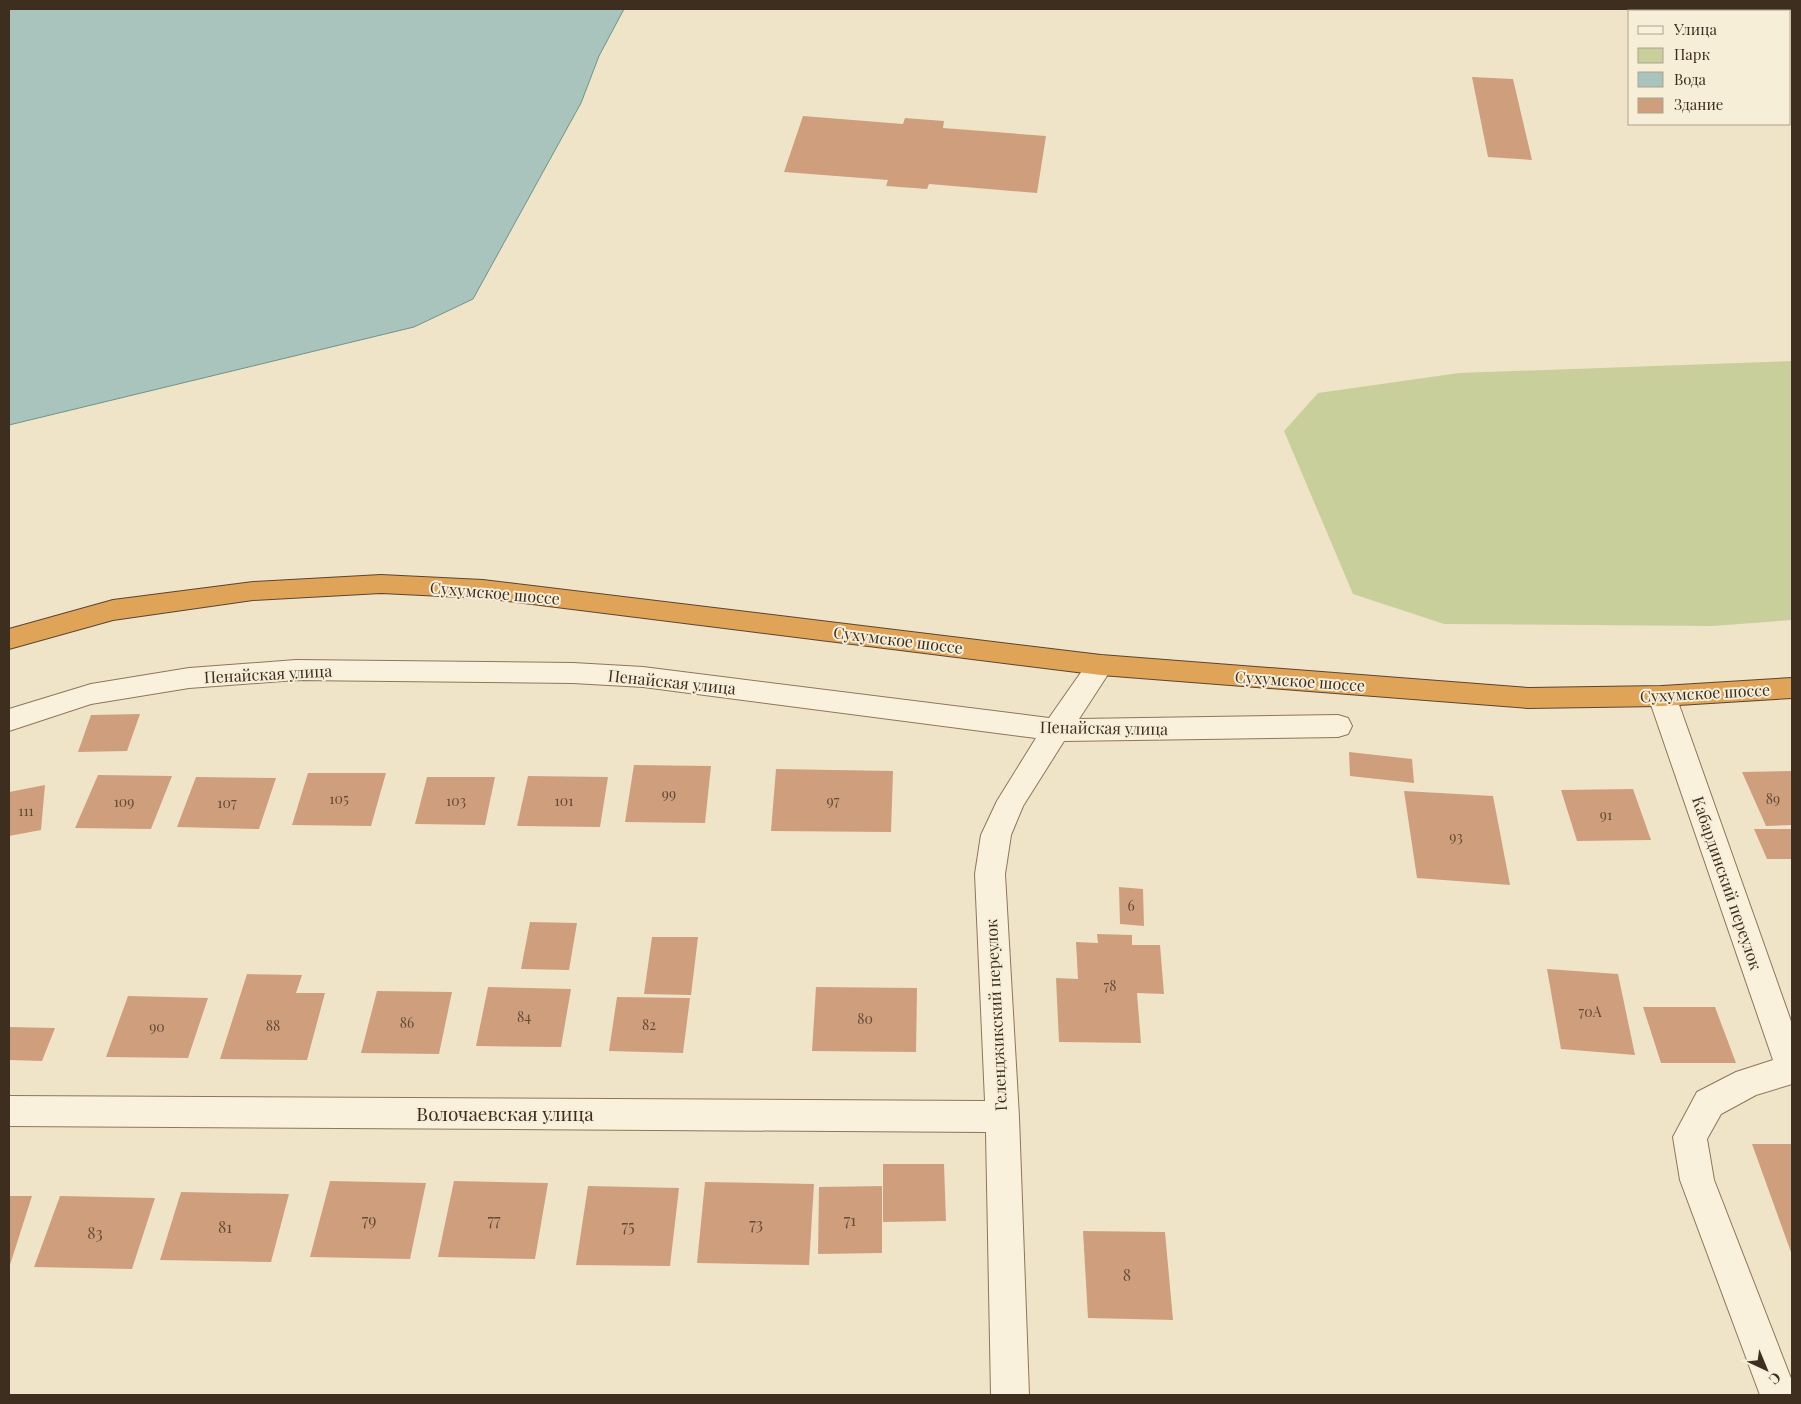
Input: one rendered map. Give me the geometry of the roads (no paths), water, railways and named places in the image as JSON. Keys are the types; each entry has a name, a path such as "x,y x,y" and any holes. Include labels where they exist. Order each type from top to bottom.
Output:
{"highway":[{"name":"Сухумское шоссе","path":"9,639 114,610 253,591 381,584 483,589 1101,665 1528,698 1662,696 1792,688"}],"street":[{"name":"Геленджикский переулок","path":"1010,1395 1002,1117 990,874 996,835 1011,801 1056,730 1101,665"},
{"name":"Пенайская улица","path":"9,720 91,694 189,678 296,670 573,673 643,677 1056,730 1338,726"},
{"name":"Кабардинский переулок","path":"1662,696 1792,1069 1748,1083 1709,1103 1690,1137 1697,1180 1780,1395"},
{"name":"Волочаевская улица","path":"9,1111 1002,1117"}],"water":[{"path":"9,9 624,9 599,56 581,103 473,299 414,327 9,425"}]}
